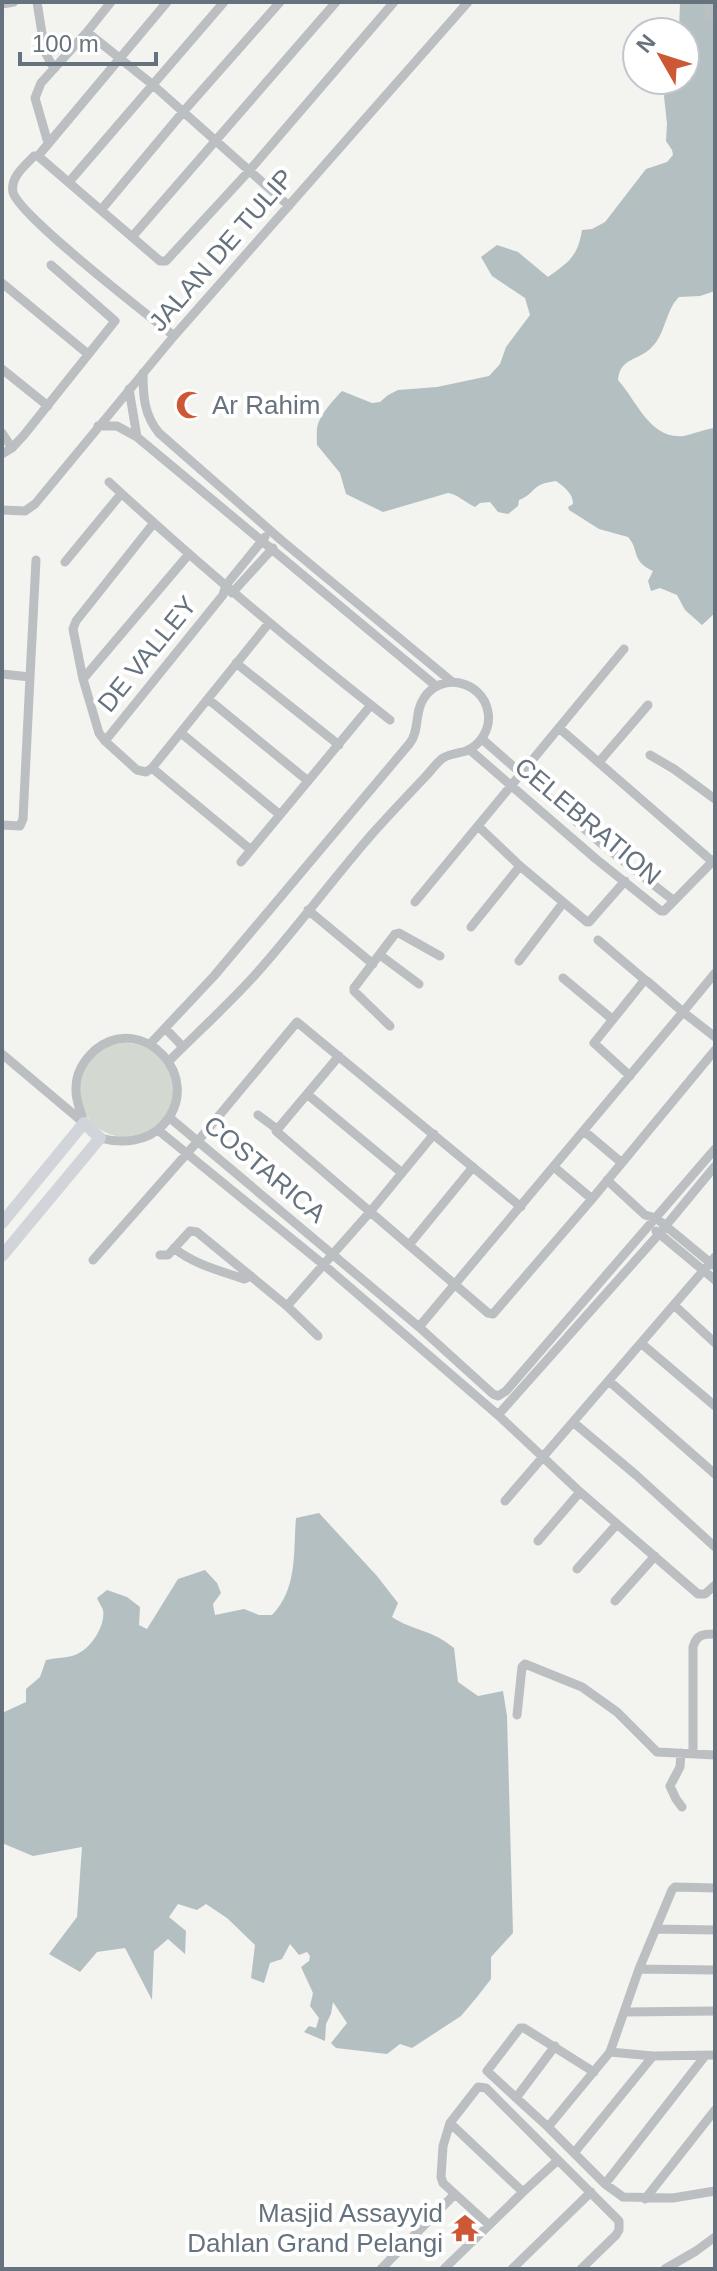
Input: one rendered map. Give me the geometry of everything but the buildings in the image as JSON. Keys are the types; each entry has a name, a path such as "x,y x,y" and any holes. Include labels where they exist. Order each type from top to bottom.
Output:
{"street":[{"path":"2,4 14,2"},
{"path":"37,2 45,52 54,69"},
{"path":"48,143 35,98 41,83 111,2"},
{"path":"167,2 38,156 34,156 13,180 13,190 19,204 59,242 174,336"},
{"path":"69,182 224,2"},
{"path":"101,210 280,2"},
{"path":"132,237 336,2"},
{"path":"38,156 160,261 166,261 249,171 394,2"},
{"name":"JALAN DE TULIP","path":"2,510 25,511 35,504 174,336 468,2"},
{"path":"709,15 711,2"},
{"path":"87,32 153,85 289,206"},
{"path":"2,454 12,448 48,406 115,321 51,265"},
{"path":"2,283 88,354"},
{"path":"2,369 48,406"},
{"path":"143,373 146,412 155,428 281,540 451,681"},
{"path":"129,389 137,437"},
{"path":"98,426 117,426 137,437 436,686"},
{"path":"2,433 12,448"},
{"path":"109,482 224,590 235,593 390,720"},
{"path":"65,562 121,494"},
{"path":"153,524 76,621 73,629 83,679 99,733 137,770 146,772 152,768 269,623"},
{"name":"DE VALLEY","path":"105,741 271,531"},
{"path":"235,593 281,540"},
{"path":"83,679 189,554"},
{"path":"2,825 20,826 23,819 36,560"},
{"path":"415,902 624,649"},
{"path":"236,663 339,745"},
{"path":"2,674 30,679"},
{"path":"150,1044 214,976 410,743 415,736 418,708 425,695 436,686 451,681 476,689 485,700 489,714 488,728 482,739 470,750 443,758 372,835 255,975 169,1061"},
{"path":"208,699 308,781"},
{"path":"241,862 371,705"},
{"path":"599,762 648,705"},
{"path":"559,728 714,861 673,900"},
{"path":"181,733 279,814"},
{"name":"CELEBRATION","path":"470,750 664,911 673,900 603,845 482,739"},
{"path":"650,755 715,799"},
{"path":"152,768 251,850"},
{"path":"478,826 520,866 589,922 625,881"},
{"path":"471,927 520,866"},
{"path":"519,961 563,903"},
{"path":"308,910 373,964"},
{"path":"390,1026 354,988 395,934 399,933 440,956"},
{"path":"598,940 715,1037"},
{"path":"380,955 419,984"},
{"path":"419,1327 715,973"},
{"path":"563,978 612,1019"},
{"path":"630,1076 594,1043 645,980"},
{"path":"93,1260 297,1022 521,1207"},
{"path":"165,1028 183,1047"},
{"path":"2,1054 100,1138 111,1141 147,1137 170,1118 178,1084 169,1061 150,1044 125,1039 100,1046 90,1054 77,1076 77,1102 84,1123"},
{"path":"258,1115 488,1313 493,1314 715,1050"},
{"path":"277,1129 339,1056"},
{"path":"307,1094 402,1173"},
{"name":"COSTARICA","path":"170,1118 481,1382"},
{"path":"2,1223 84,1123"},
{"name":"COSTARICA","path":"158,1130 324,1265 698,1594 705,1594 715,1585"},
{"path":"584,1131 622,1163"},
{"path":"287,1306 434,1134"},
{"path":"2,1256 100,1138"},
{"path":"498,1415 528,1373 715,1149"},
{"path":"471,1393 481,1382 498,1396 528,1373 662,1229 715,1166"},
{"path":"409,1245 473,1167"},
{"path":"554,1167 592,1199"},
{"path":"607,1180 653,1222 711,1264 715,1280"},
{"path":"160,1255 168,1255 190,1231 197,1232 287,1306 318,1336"},
{"path":"174,1248 188,1258 224,1272 244,1279 251,1276"},
{"path":"505,1501 711,1264"},
{"path":"674,1305 715,1343"},
{"path":"642,1344 715,1406"},
{"path":"609,1381 715,1474"},
{"path":"573,1422 715,1547"},
{"path":"538,1541 580,1492"},
{"path":"577,1569 617,1524"},
{"path":"615,1601 655,1556"},
{"path":"693,1754 693,1647 701,1634 715,1634"},
{"path":"517,1715 522,1667 525,1664 582,1687 617,1712 657,1752 681,1759 693,1754 715,1755"},
{"path":"681,1759 670,1786 682,1807"},
{"path":"548,2127 610,2052 669,1894 675,1887 715,1888"},
{"path":"656,1929 715,1930"},
{"path":"639,1969 715,1970"},
{"path":"625,2012 715,2011"},
{"path":"594,2072 524,2028 520,2028 487,2068 489,2074 605,2184 623,2197 673,2198 715,2191"},
{"path":"516,2098 555,2046"},
{"path":"610,2052 710,2056"},
{"path":"574,2153 653,2056"},
{"path":"605,2184 710,2056"},
{"path":"488,2224 443,2183 441,2177 443,2146 450,2123 478,2087 486,2088 619,2221 619,2230 581,2269"},
{"path":"645,2199 715,2110"},
{"path":"450,2123 523,2192"},
{"path":"444,2269 558,2160"},
{"path":"512,2269 591,2192"},
{"path":"381,2269 455,2194"},
{"path":"665,2269 715,2237"}],"shaded area":[{"path":"680,2 715,2 715,291 700,296 679,297 657,341 622,367 618,380 645,417 662,432 684,436 715,428 715,613 702,625 685,610 677,595 660,588 651,591 648,581 653,571 638,559 628,537 599,529 569,510 568,507 573,504 571,497 556,481 538,486 519,500 518,506 508,514 498,512 490,502 475,507 448,493 383,512 346,494 340,473 317,445 320,420 342,391 372,403 380,402 398,390 437,387 489,376 500,364 506,347 530,315 525,298 492,276 481,257 497,245 518,252 548,277 571,258 582,230 605,222 646,169 667,162 673,155 666,141 664,96 701,96 701,16 680,16"},
{"path":"126,1043 144,1046 159,1057 170,1072 173,1090 170,1108 159,1123 144,1134 126,1137 108,1134 93,1123 82,1108 79,1090 82,1072 93,1057 108,1046"},
{"path":"319,1513 398,1603 392,1617 438,1637 454,1648 458,1682 478,1696 503,1691 507,1716 513,1933 491,1957 491,1979 461,2016 412,2048 400,2044 387,2054 336,2048 331,2043 347,2023 333,2002 326,2024 325,2041 304,2032 309,2026 316,2028 319,2018 310,2006 313,1993 301,1967 309,1961 307,1952 299,1955 290,1944 282,1959 270,1963 264,1983 251,1978 255,1945 227,1918 206,1904 197,1910 178,1904 169,1917 186,1931 185,1954 168,1939 154,1951 152,2000 125,1948 97,1952 80,1972 49,1954 77,1917 82,1847 33,1856 2,1843 2,1713 26,1702 26,1689 40,1677 46,1660 78,1654 90,1644 102,1624 103,1610 97,1598 107,1590 127,1597 140,1607 139,1625 147,1629 178,1579 205,1570 217,1583 221,1593 213,1604 215,1615 244,1609 259,1615 272,1615 290,1582 296,1518"}],"place":[{"name":"Ar Rahim","path":"190,405"},
{"name":"Masjid Assayyid Dahlan Grand Pelangi","path":"465,2228"}]}
